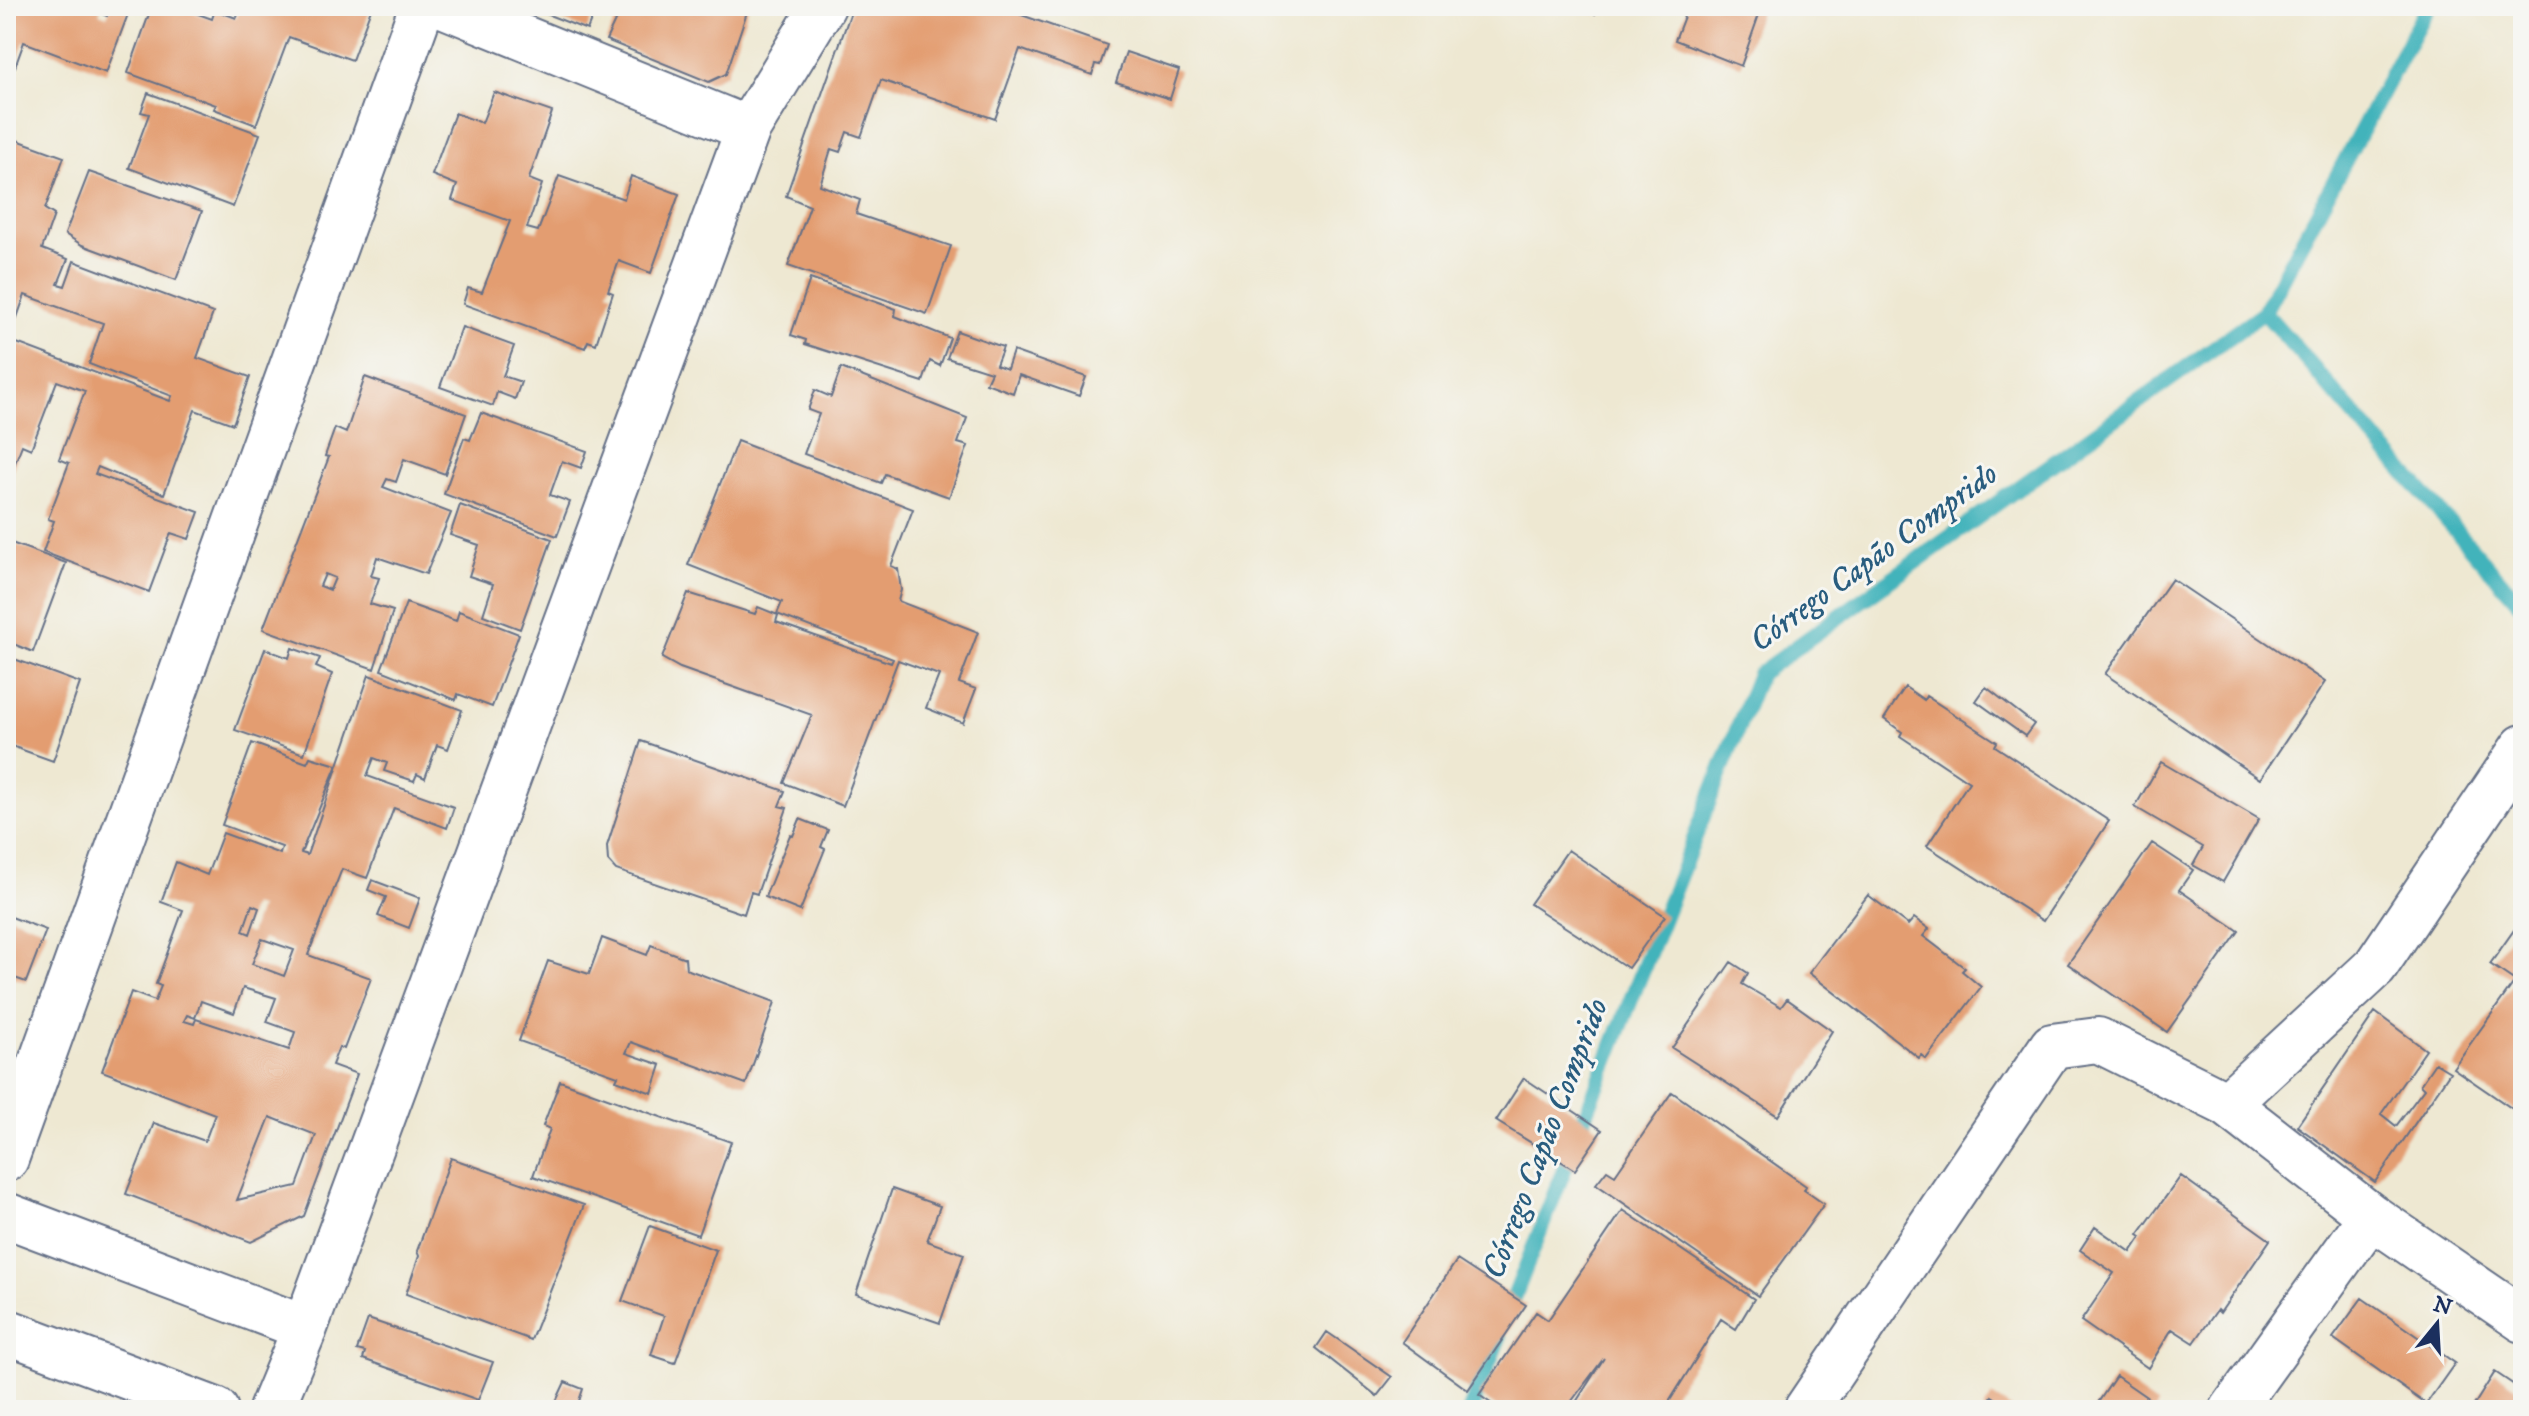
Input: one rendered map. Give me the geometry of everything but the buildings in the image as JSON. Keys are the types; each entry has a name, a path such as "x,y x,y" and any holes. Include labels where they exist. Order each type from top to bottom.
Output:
{"street":[{"path":"6,1159 422,6"},
{"path":"445,6 748,129"},
{"path":"271,1410 305,1328 748,129 823,6"},
{"path":"2227,1104 2375,967 2523,747"},
{"path":"1806,1410 2052,1046 2098,1040 2227,1104 2371,1216 2523,1320"},
{"path":"6,1215 305,1328"},
{"path":"2232,1410 2371,1216"},
{"path":"6,1331 216,1410"}],"waterway":[{"name":"Córrego Capão Comprido","path":"1507,1315 1759,674 2264,312 2428,6"},
{"path":"2264,312 2523,607"},
{"name":"Córrego Capão Comprido","path":"1470,1410 1499,1337"}]}
